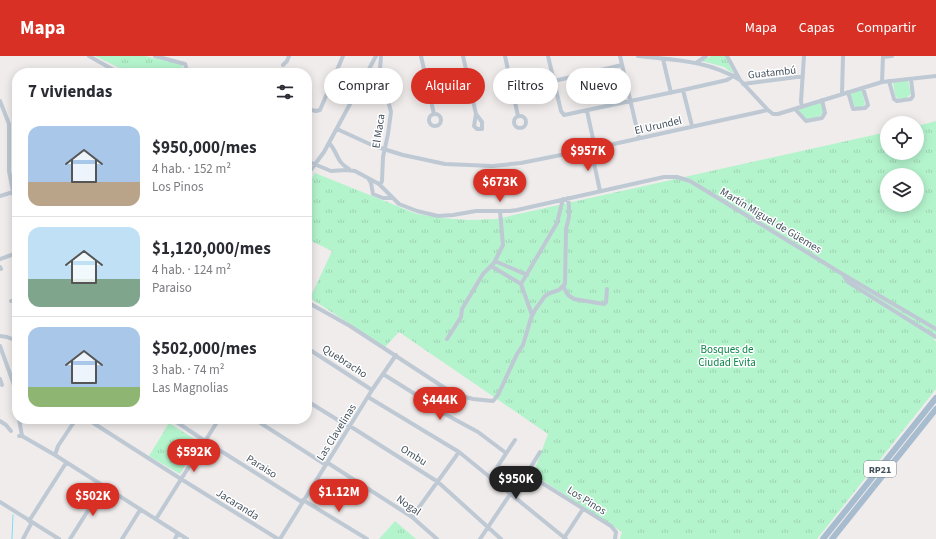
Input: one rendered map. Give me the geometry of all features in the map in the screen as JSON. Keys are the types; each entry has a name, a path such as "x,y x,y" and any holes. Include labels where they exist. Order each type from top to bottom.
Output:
{"main road":[{"name":"RP21","path":"823,539 936,398"},
{"name":"RP21","path":"832,539 936,409"}],"street":[{"path":"89,56 110,68"},
{"path":"155,56 185,64 186,68"},
{"path":"283,65 289,56"},
{"path":"312,110 319,111 343,56"},
{"path":"312,167 329,143 376,56"},
{"name":"El Maca","path":"380,185 382,181 383,157 391,112 381,74 381,56"},
{"path":"421,56 434,114"},
{"path":"463,56 476,114"},
{"path":"506,56 518,116"},
{"path":"548,56 551,68"},
{"path":"620,56 623,68"},
{"path":"638,56 663,59 670,58 696,63 714,67 735,75"},
{"path":"696,63 706,56"},
{"path":"727,56 735,75 768,110"},
{"path":"802,107 804,56"},
{"path":"842,94 843,56"},
{"path":"882,82 883,56 892,56"},
{"path":"663,59 671,93"},
{"path":"558,79 622,65"},
{"name":"Guatambú","path":"631,102 728,80 735,75"},
{"name":"El Urundel","path":"337,129 385,150 429,161 482,166 521,162 593,149 768,110 776,114 882,82 936,76"},
{"name":"Guatambú","path":"743,84 797,77 802,78"},
{"path":"889,81 894,99 897,101 912,98 913,93 911,79"},
{"path":"848,92 854,110 865,108 868,105 863,88"},
{"path":"683,90 692,126"},
{"name":"Guatambú","path":"558,98 561,111 564,115 620,104"},
{"path":"795,109 806,121 822,118 825,113 822,100"},
{"path":"0,101 9,124 9,171 12,187"},
{"path":"630,104 639,138"},
{"path":"587,111 600,191"},
{"path":"329,143 339,161 345,167 368,177 380,185 393,198"},
{"path":"314,164 331,171 351,170"},
{"path":"368,177 373,194 383,198 393,198"},
{"name":"Martín Miguel de Güemes","path":"393,198 396,202 413,210 438,216 453,215 476,211 517,210 600,191 612,190 664,177 677,177 690,181 936,329"},
{"path":"0,196 12,192"},
{"path":"312,305 350,326 454,394 473,399 493,401 498,395 517,354 523,345 532,315 545,296 563,286 565,279 566,227 569,217 568,198"},
{"path":"521,284 557,223 563,199"},
{"path":"447,339 461,317 462,309 483,274 495,261 503,243 500,211"},
{"path":"0,259 12,255"},
{"path":"495,261 527,275"},
{"path":"492,266 521,284 532,315"},
{"name":"Martín Miguel de Güemes","path":"844,275 848,282 936,337"},
{"path":"563,286 568,295 574,299 604,304 606,302 607,289"},
{"path":"0,330 1,336 12,339"},
{"path":"0,346 12,378"},
{"name":"Quebracho","path":"312,351 372,390"},
{"name":"Las Clavelinas","path":"279,539 372,390 396,355"},
{"path":"383,374 440,411 478,432 506,453"},
{"path":"0,379 2,385"},
{"path":"368,397 459,452 562,538 582,509"},
{"name":"Ombu","path":"312,404 438,482 501,539"},
{"path":"0,422 6,425 11,431"},
{"path":"19,424 20,436 55,455 103,487 187,539"},
{"path":"55,455 58,446 72,424"},
{"name":"Jacaranda","path":"95,424 279,539"},
{"name":"Paraiso","path":"180,424 302,501 367,539"},
{"path":"156,519 216,424"},
{"name":"Nogal","path":"262,424 412,517 437,539"},
{"path":"490,478 515,440"},
{"path":"412,517 459,452"},
{"path":"480,539 540,452"},
{"path":"23,539 30,521 66,463"},
{"name":"Los Pinos","path":"526,473 611,526 616,532 615,539"},
{"path":"70,539 103,487"},
{"path":"0,502 60,539"},
{"path":"122,539 140,510"},
{"path":"175,539 178,534"}],"green space":[{"path":"95,56 145,56 182,65 183,68 120,68"},
{"path":"711,56 725,56 733,72 732,73 724,67 702,61"},
{"path":"908,80 911,94 906,98 898,99 895,95 893,82"},
{"path":"862,90 865,105 855,108 850,94"},
{"path":"821,102 824,113 815,118 805,119 799,111 799,109"},
{"name":"Bosques de Ciudad Evita","path":"936,121 936,336 934,340 936,341 936,389 817,539 620,539 622,532 533,474 548,434 399,332 385,347 312,299 312,294 332,251 312,241 312,178 315,173 417,214 469,220 496,219 880,134 880,160 924,160 924,124"},
{"path":"168,424 199,442 180,474 149,456"},
{"path":"395,521 416,539 379,539"}],"waterway":[{"path":"12,539 13,515"}]}
